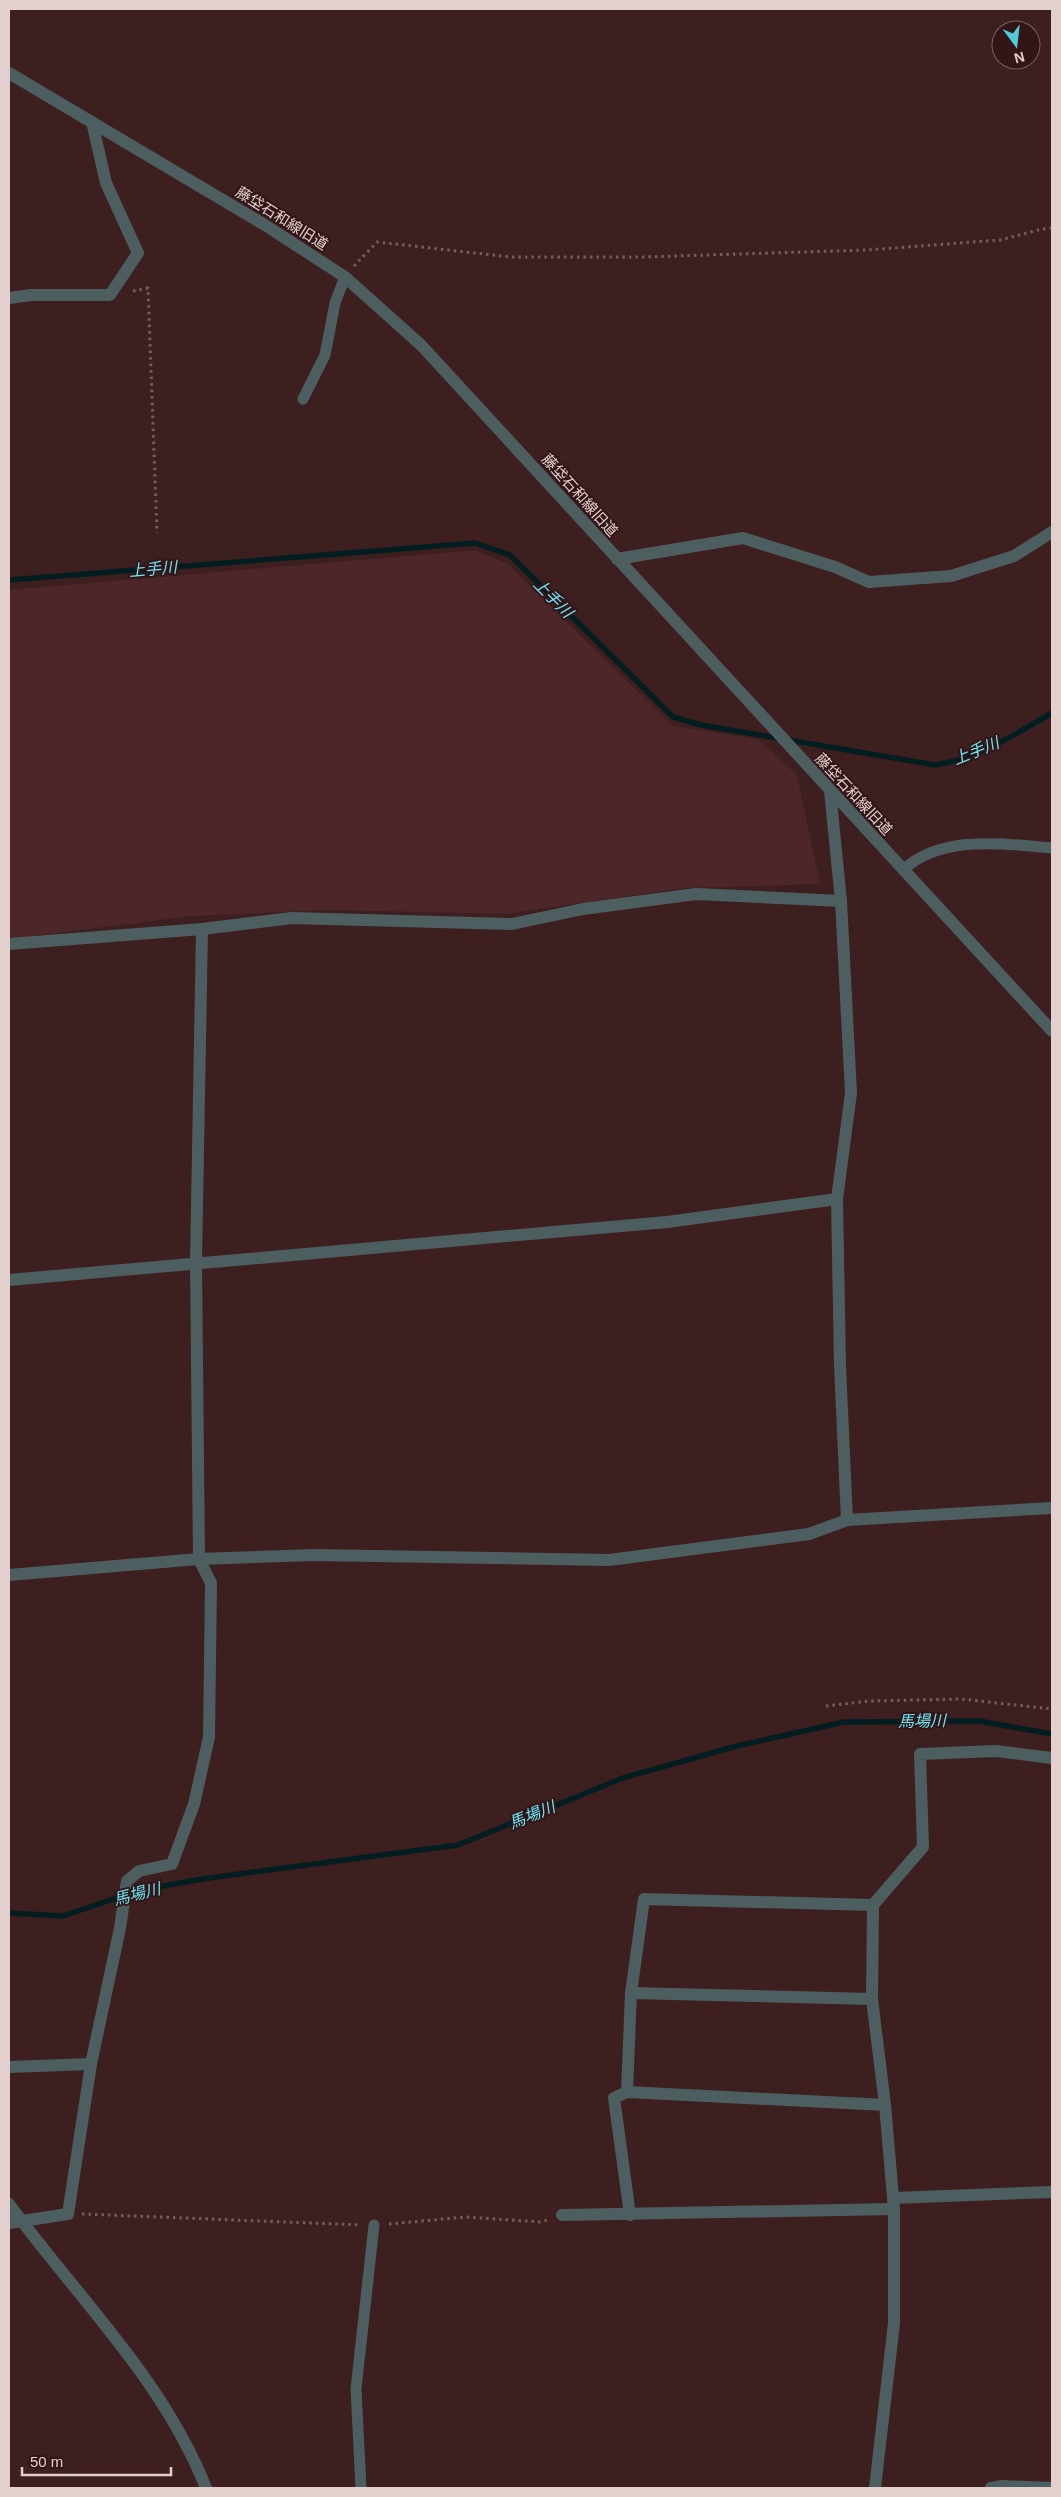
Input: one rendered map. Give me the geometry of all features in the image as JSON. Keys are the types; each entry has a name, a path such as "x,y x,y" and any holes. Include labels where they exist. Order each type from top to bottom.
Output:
{"street":[{"name":"藤垈石和線旧道","path":"9,73 265,225 345,277 421,345 830,792 1052,1031"},
{"path":"9,298 31,295 110,295 138,253 106,183 92,122"},
{"path":"617,559 744,538 835,567 869,582 951,576 1014,556 1052,532"},
{"path":"830,792 841,901 851,1093 837,1199 840,1366 846,1520"},
{"path":"9,944 202,929 292,918 512,924 583,909 696,894 841,901"},
{"path":"14,2221 68,2214 91,2064 120,1928 127,1881 138,1871 172,1864 194,1804 209,1737 211,1583 199,1559 196,1262 202,929"},
{"path":"9,1280 196,1262 667,1222 837,1199"},
{"path":"9,1575 199,1559 314,1555 608,1560 808,1534 846,1520 1052,1508"},
{"path":"875,2488 894,2323 894,2203 885,2105 872,1999 873,1905 923,1847 920,1754 996,1751 1052,1758"},
{"path":"627,2092 631,1993 644,1900 873,1905"},
{"path":"631,1993 872,1999"},
{"path":"9,2067 91,2064"},
{"path":"630,2215 614,2098 627,2092 885,2105"},
{"path":"562,2216 630,2215 894,2203 1052,2192"},
{"path":"9,2204 14,2221 157,2394 193,2456 206,2488"},
{"path":"991,2488 1002,2486 1052,2488"}],"lane":[{"path":"303,399 325,355 335,304 345,277"},
{"path":"902,870 915,859 940,850 975,844 992,842 1052,848"},
{"path":"361,2488 356,2389 374,2225"}],"path":[{"path":"345,277 376,242 510,257 644,257 867,250 1000,240 1042,228 1052,228"},
{"path":"110,295 148,288 158,532"},
{"path":"826,1706 870,1701 961,1700 1052,1708"},
{"path":"68,2214 177,2220 374,2225 466,2217 542,2222 562,2216"}],"shaded area":[{"path":"476,550 508,564 673,726 758,739 797,775 820,884 684,888 507,914 327,910 192,916 26,937 9,937 9,590"}],"waterway":[{"name":"上手川","path":"9,580 475,543 510,555 673,717 701,725 935,765 951,762 996,745 1052,713"},
{"name":"馬場川","path":"9,1913 63,1916 137,1891 202,1879 458,1845 623,1778 737,1746 844,1722 979,1721 1052,1734"}]}
